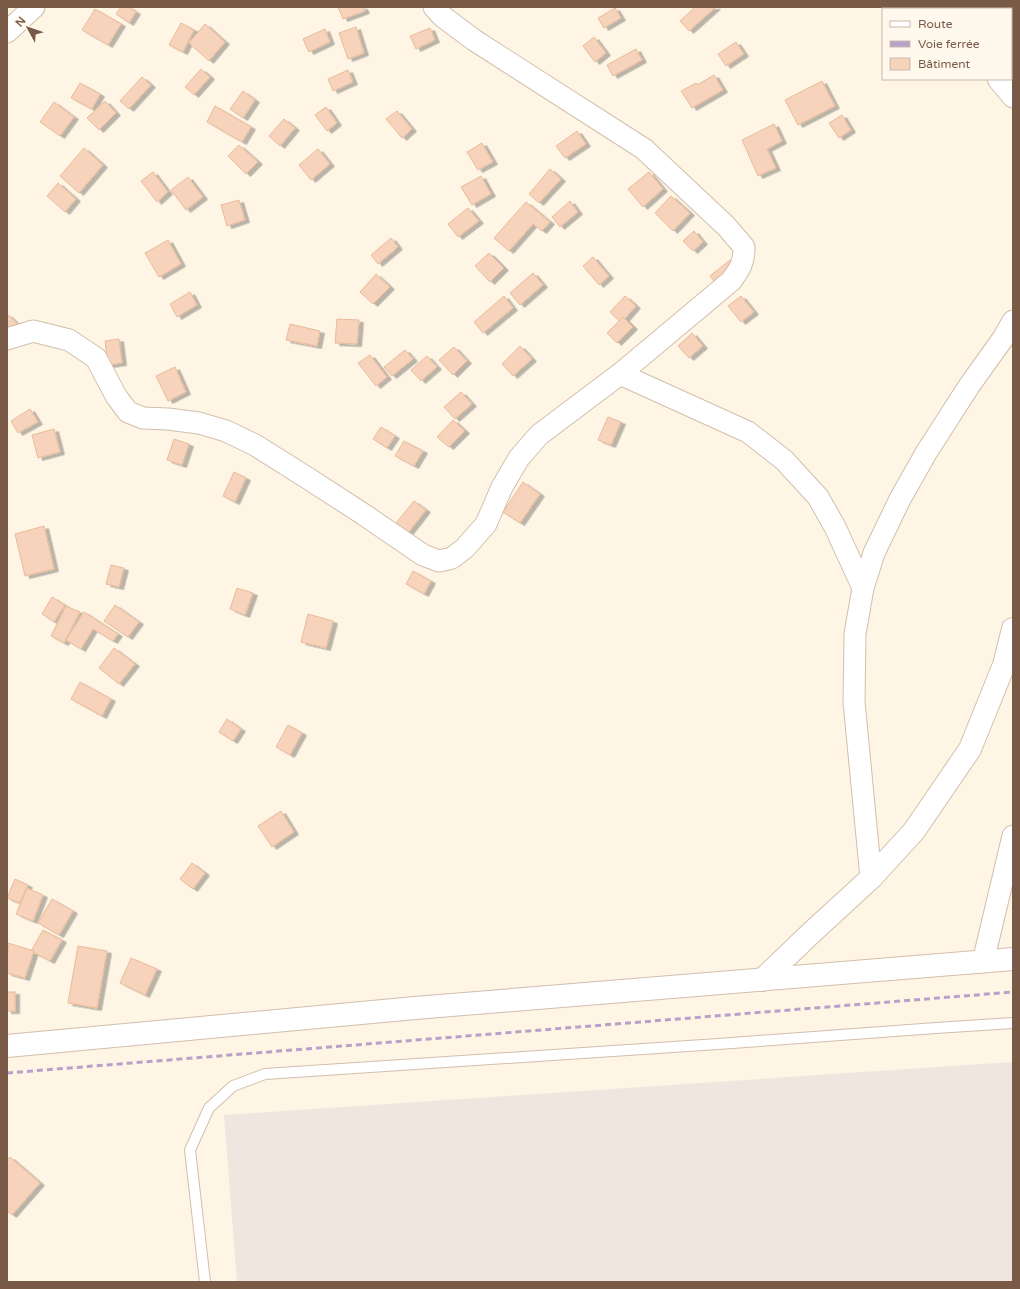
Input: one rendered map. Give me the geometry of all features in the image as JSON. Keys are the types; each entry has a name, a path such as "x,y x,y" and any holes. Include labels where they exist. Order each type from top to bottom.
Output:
{"street":[{"path":"7,32 34,7"},
{"path":"7,339 33,331 70,340 96,358 116,396 128,412 143,418 168,419 199,423 226,431 254,445 363,514 423,555 439,561 452,558 465,548 486,524 502,488 519,458 539,435 620,374 731,281 744,260 744,247 726,226 644,148 474,40 442,16 434,7"},
{"path":"999,80 1013,97"},
{"path":"871,878 854,702 855,634 863,588 874,552 900,498 969,386 1004,337 1013,321"},
{"path":"620,374 748,432 784,460 818,497 835,527 863,588"},
{"path":"762,980 871,878 914,831 970,749 1004,665 1013,629"},
{"path":"983,962 1013,836"},
{"path":"7,1046 423,1008 1013,959"}],"lane":[{"path":"205,1282 190,1150 209,1108 232,1086 265,1074 710,1045 1013,1023"}],"shaded area":[{"path":"1013,1062 1013,1282 237,1282 224,1115"}],"building":[{"path":"121,7 129,7 136,12 129,23 116,14"},
{"path":"338,7 363,7 365,11 343,19"},
{"path":"695,7 716,7 689,31 680,21"},
{"path":"615,8 621,18 604,28 598,18"},
{"path":"95,9 121,24 108,45 82,30"},
{"path":"181,23 194,30 183,52 169,45"},
{"path":"205,24 225,42 209,61 189,43"},
{"path":"356,27 364,53 348,59 339,33"},
{"path":"430,28 435,40 416,49 410,36"},
{"path":"325,29 330,42 309,52 303,39"},
{"path":"594,37 606,53 595,62 583,46"},
{"path":"736,42 744,54 726,66 718,54"},
{"path":"636,49 642,60 613,76 607,65"},
{"path":"201,69 210,77 194,95 185,87"},
{"path":"348,70 353,82 333,91 328,79"},
{"path":"714,75 723,90 692,108 681,91 696,83 697,85"},
{"path":"142,77 151,85 129,109 120,101"},
{"path":"822,81 835,106 798,125 785,100"},
{"path":"80,83 100,94 92,109 71,98"},
{"path":"243,91 255,100 243,118 230,109"},
{"path":"105,101 116,113 99,130 87,118"},
{"path":"54,102 74,117 60,136 40,122"},
{"path":"215,106 251,127 242,142 207,122"},
{"path":"326,107 337,123 327,131 315,115"},
{"path":"397,111 412,129 402,138 386,119"},
{"path":"842,115 851,130 839,138 829,123"},
{"path":"284,119 295,128 280,146 269,136"},
{"path":"774,124 782,141 767,149 776,168 758,176 742,140"},
{"path":"577,131 586,144 565,158 556,146"},
{"path":"482,143 493,162 478,170 467,152"},
{"path":"239,145 258,162 246,174 228,156"},
{"path":"84,148 103,165 79,193 60,176"},
{"path":"318,149 330,164 311,180 299,165"},
{"path":"550,169 561,179 539,203 529,194"},
{"path":"153,172 168,192 157,202 141,181"},
{"path":"649,172 663,189 643,207 628,189"},
{"path":"481,176 491,194 472,205 461,187"},
{"path":"188,177 203,197 186,210 171,190"},
{"path":"58,183 76,199 65,212 47,196"},
{"path":"671,196 690,213 673,231 655,213"},
{"path":"239,200 245,220 227,226 221,205"},
{"path":"570,201 578,212 560,227 552,217"},
{"path":"526,202 550,222 542,231 533,224 509,251 494,238"},
{"path":"468,208 479,221 458,237 448,224"},
{"path":"694,231 703,242 693,251 683,241"},
{"path":"391,238 398,247 378,264 371,255"},
{"path":"168,240 181,264 159,277 145,253"},
{"path":"489,253 504,268 490,282 475,266"},
{"path":"593,257 609,276 599,285 583,266"},
{"path":"730,260 741,274 721,290 710,276"},
{"path":"533,273 543,285 520,305 510,293"},
{"path":"376,274 390,287 373,304 360,292"},
{"path":"190,292 197,305 177,317 170,304"},
{"path":"504,296 513,308 483,333 474,322"},
{"path":"625,296 636,306 621,323 610,312"},
{"path":"741,296 754,312 741,322 728,306"},
{"path":"7,314 23,329 7,333"},
{"path":"623,317 633,327 617,343 607,333"},
{"path":"337,319 359,320 357,344 335,343"},
{"path":"290,324 320,331 317,346 286,340"},
{"path":"692,333 703,346 689,358 678,346"},
{"path":"119,339 122,363 108,365 105,341"},
{"path":"520,346 532,359 513,376 502,364"},
{"path":"454,347 467,361 453,375 439,360"},
{"path":"405,350 413,359 392,376 384,367"},
{"path":"370,355 387,377 376,386 358,363"},
{"path":"427,356 437,367 421,381 411,370"},
{"path":"175,367 186,392 168,401 156,376"},
{"path":"461,392 472,404 455,419 444,407"},
{"path":"30,409 38,422 18,433 11,421"},
{"path":"608,417 621,422 611,445 598,440"},
{"path":"453,420 465,431 449,447 437,437"},
{"path":"381,427 395,436 387,448 373,439"},
{"path":"54,429 60,452 38,458 32,435"},
{"path":"174,439 189,444 182,465 167,460"},
{"path":"404,441 423,451 414,466 395,456"},
{"path":"234,472 246,478 235,502 223,496"},
{"path":"523,482 540,494 520,523 503,512"},
{"path":"414,501 426,510 408,533 396,523"},
{"path":"44,526 54,569 25,576 15,534"},
{"path":"111,565 124,568 119,587 106,584"},
{"path":"413,571 431,581 424,594 406,584"},
{"path":"237,588 253,593 245,615 230,609"},
{"path":"52,597 65,605 54,622 42,614"},
{"path":"115,605 139,622 128,637 104,621"},
{"path":"66,606 80,612 64,643 51,636"},
{"path":"84,612 118,634 113,641 93,629 81,649 66,640"},
{"path":"308,614 333,621 326,648 301,642"},
{"path":"114,648 135,664 119,684 99,668"},
{"path":"80,682 111,699 102,716 71,699"},
{"path":"227,719 241,729 233,741 219,732"},
{"path":"288,725 302,733 290,755 276,747"},
{"path":"281,811 294,832 272,847 258,826"},
{"path":"192,863 205,873 193,889 180,879"},
{"path":"15,879 28,885 20,903 7,898"},
{"path":"27,888 43,895 33,921 16,914"},
{"path":"52,899 73,911 59,935 38,923"},
{"path":"43,930 62,940 50,961 31,951"},
{"path":"8,943 34,951 25,978 7,973"},
{"path":"78,946 107,951 97,1008 68,1003"},
{"path":"131,958 157,969 145,995 120,983"},
{"path":"7,992 15,992 15,1011 7,1011"},
{"path":"10,1157 40,1183 12,1215 7,1211 7,1160"}],"railway":[{"path":"7,1073 1013,992"}]}
